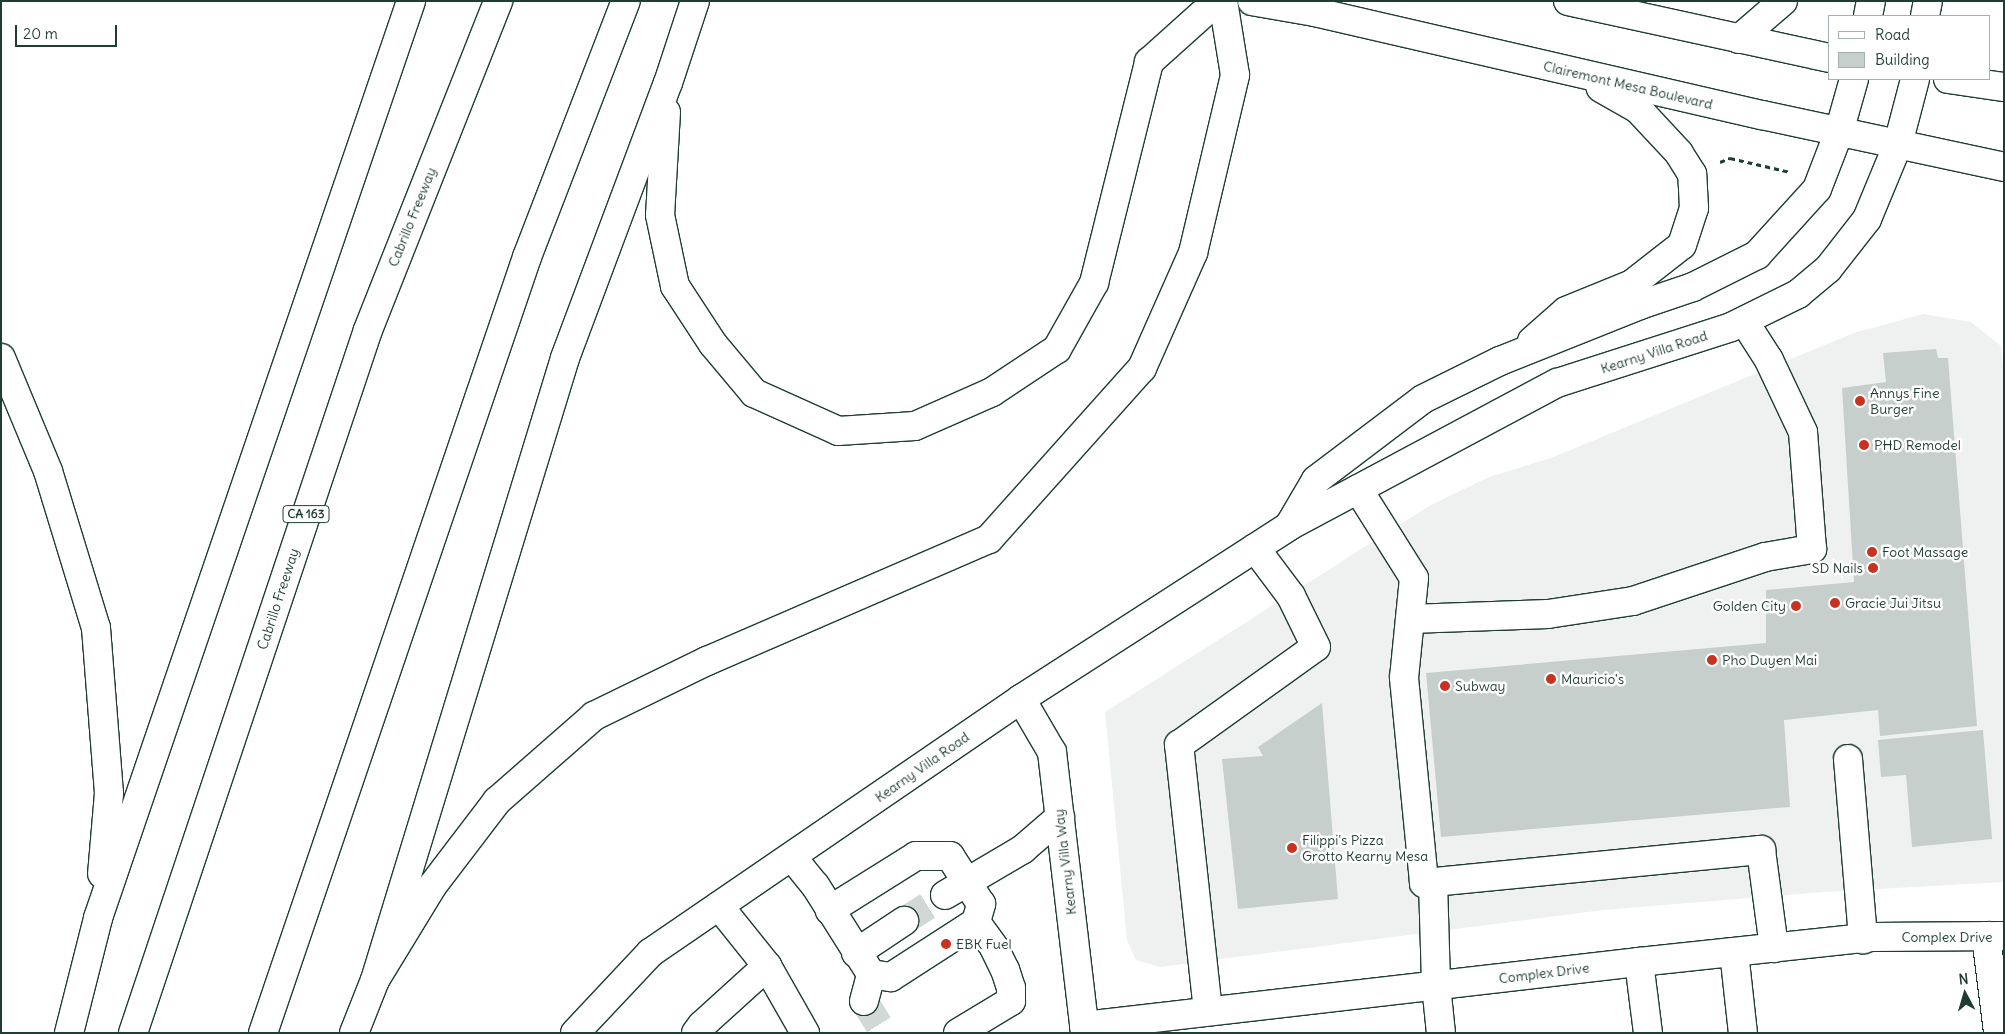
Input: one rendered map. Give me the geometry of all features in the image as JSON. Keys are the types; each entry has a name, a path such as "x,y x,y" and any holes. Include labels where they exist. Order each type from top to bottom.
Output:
{"main road":[{"path":"69,1033 98,918 411,1"},
{"name":"Cabrillo Freeway","path":"133,1033 368,330 498,1"},
{"path":"263,1033 527,257 626,1"},
{"path":"354,1033 375,980 565,358 668,83 695,1"},
{"path":"668,83 660,215 675,286 713,344 754,393 838,431 915,426 992,392 1057,349 1094,283 1149,62 1216,1"},
{"path":"375,980 433,885 497,801 594,716 707,661 989,539 1142,368 1193,253 1235,75 1223,1"},
{"name":"Clairemont Mesa Boulevard","path":"1252,1 1324,14 1571,72 2004,167"},
{"path":"1568,1 1828,58"},
{"path":"1739,39 1783,1"},
{"path":"1868,15 1871,1"},
{"path":"1925,15 1928,1"},
{"path":"1515,355 1566,311 1632,284 1682,245 1694,208 1692,174 1679,153 1638,109 1571,72"},
{"name":"Kearny Villa Road","path":"1289,526 1316,480 1424,399 1515,355 1640,305 1693,287 1757,256 1816,189 1839,132 1854,80"},
{"name":"Kearny Villa Road","path":"575,1033 650,953 1021,699 1289,526 1557,383 1731,327 1798,294 1828,269 1867,219 1898,144 1915,80"},
{"path":"1955,80 2004,87"},
{"path":"1410,619 1548,614 1633,601 1765,557 1812,549 1802,432 1769,360 1744,321"},
{"path":"1,358 48,470 96,628 109,793 98,918"},
{"path":"1358,489 1414,578 1404,678 1424,883 1761,850 1774,948"},
{"path":"1208,1011 1179,744 1316,647 1291,596 1255,548"},
{"name":"Kearny Villa Way","path":"1021,699 1052,752 1085,1030"},
{"path":"1848,759 1864,939"},
{"path":"956,889 1023,849 1060,817"},
{"path":"792,856 830,910 864,964 891,977 976,922 981,904 956,889 950,856 916,856 830,910"},
{"path":"1433,882 1436,985 1441,1033"},
{"path":"719,906 767,966 806,1033"},
{"path":"864,1002 864,964 904,921"},
{"path":"958,1033 1011,1002 1011,988 1005,970 994,947 976,922"},
{"path":"1995,936 1998,1033"},
{"name":"Complex Drive","path":"1085,1030 1208,1011 1734,952 1864,939 1995,936"},
{"path":"1734,952 1743,1033"},
{"path":"1639,962 1648,1033"},
{"path":"696,1033 702,1025 767,966"}],"path":[{"path":"1715,165 1730,158 1790,170 1789,177"}],"shaded area":[{"path":"1923,314 1971,322 2001,346 2004,376 2004,882 1824,892 1603,910 1160,967 1136,960 1127,940 1105,712 1429,506 1489,477 1551,458 1854,333"}],"building":[{"path":"1936,349 1938,358 1948,358 1977,726 1880,736 1878,710 1784,720 1790,807 1441,837 1426,673 1766,643 1766,590 1854,582 1842,388 1886,382 1883,353"},
{"path":"1322,703 1338,899 1238,909 1222,759 1263,756 1258,747"},
{"path":"1983,730 1992,839 1912,847 1906,775 1881,777 1878,740"}],"tunnel":[{"path":"904,921 945,895"},
{"path":"864,1001 884,1033"}],"place":[{"name":"Annys Fine Burger","path":"1860,401"},
{"name":"PHD Remodel","path":"1864,445"},
{"name":"Foot Massage","path":"1872,552"},
{"name":"SD Nails","path":"1873,568"},
{"name":"Gracie Jui Jitsu","path":"1835,603"},
{"name":"Golden City","path":"1796,606"},
{"name":"Pho Duyen Mai","path":"1712,660"},
{"name":"Mauricio's","path":"1551,679"},
{"name":"Subway","path":"1445,686"},
{"name":"Filippi's Pizza Grotto Kearny Mesa","path":"1292,848"},
{"name":"EBK Fuel","path":"946,944"}]}
